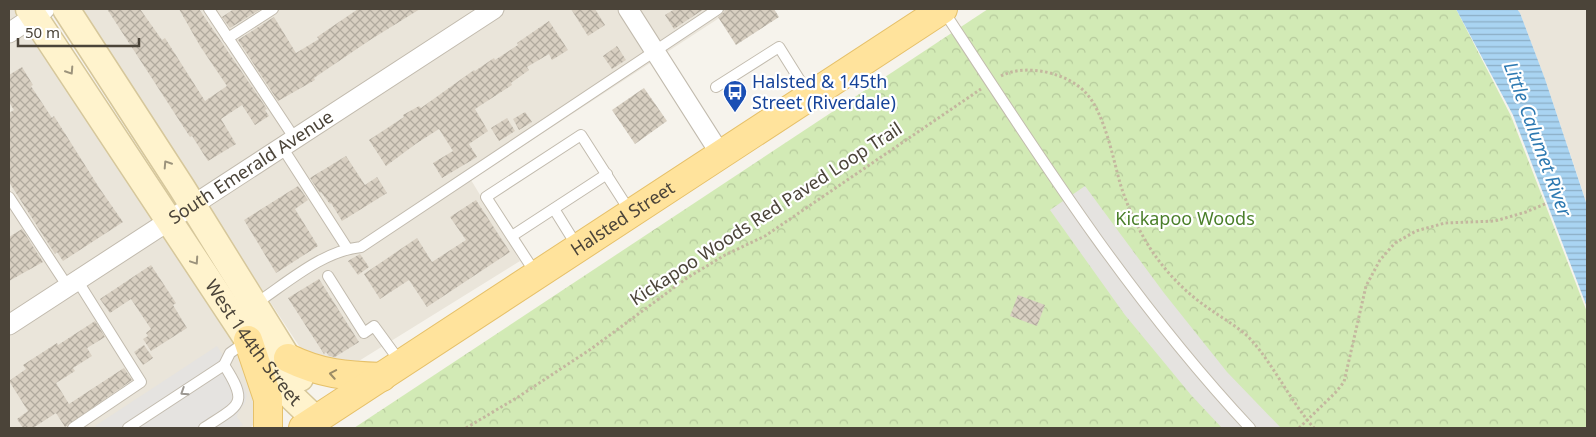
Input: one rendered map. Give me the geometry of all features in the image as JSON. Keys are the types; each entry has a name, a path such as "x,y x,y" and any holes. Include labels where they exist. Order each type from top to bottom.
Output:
{"main road":[{"name":"Halsted Street","path":"310,424 943,9"},
{"path":"248,340 268,399 268,428"},
{"path":"288,358 305,366 328,373 348,376 391,370"}],"street":[{"name":"West 144th Street","path":"66,9 193,205 306,388 310,424"},
{"name":"South Emerald Avenue","path":"9,325 494,9"},
{"path":"628,9 721,154"},
{"name":"West 144th Street","path":"36,11 168,221 248,340 292,397 310,424"},
{"path":"9,33 36,11"}],"lane":[{"path":"209,9 228,38 347,248"},
{"path":"228,38 273,9"},
{"path":"255,304 326,257 347,248 360,247 718,9"},
{"path":"943,9 1067,198 1129,284 1217,393 1250,428"},
{"path":"716,87 780,47 810,96"},
{"path":"537,275 486,197 581,135 631,213"},
{"path":"512,236 607,174"},
{"path":"9,197 141,382 73,428"},
{"path":"554,209 578,248"},
{"path":"328,276 364,333 374,326 391,370"},
{"path":"128,428 224,365 230,352 248,340"},
{"path":"204,428 232,410 238,402 240,392 224,365"}],"path":[{"path":"1004,74 1021,71 1056,74 1072,81 1087,93 1108,138 1129,207 1151,249 1163,266 1192,297 1239,329 1253,341 1314,428"},
{"name":"Kickapoo Woods Red Paved Loop Trail","path":"466,428 518,397 590,349 686,278 725,255 765,236 981,89"},
{"path":"1299,428 1344,382 1366,286 1380,260 1395,243 1416,231 1445,223 1495,221 1526,212 1547,203"}],"shaded area":[{"path":"9,9 16,9 249,366 261,396 256,422 250,428 9,428"},
{"path":"78,9 733,9 471,180 520,261 354,364 326,365 303,352"},
{"path":"1517,9 1587,9 1587,204 1545,79"},
{"path":"1085,186 1164,293 1227,372 1281,428 1222,428 1191,395 1125,315 1050,210"},
{"path":"217,346 247,395 237,417 243,425 237,428 97,428 95,426"}],"green space":[{"name":"Kickapoo Woods","path":"988,9 1456,9 1511,116 1587,312 1587,428 354,428"}],"water":[{"name":"Little Calumet River","path":"1456,9 1517,9 1520,13 1545,79 1587,205 1587,307 1513,115"}],"building":[{"path":"107,9 140,9 162,40 165,38 205,101 227,86 200,46 179,9 199,9 267,109 265,110 269,116 255,125 242,105 221,119 236,144 208,161 192,136 190,137"},
{"path":"234,9 261,9 230,28 222,17"},
{"path":"358,9 420,9 370,40 314,78 315,80 278,101 238,40 274,17 296,53 319,39 317,37"},
{"path":"571,9 595,9 605,25 588,36"},
{"path":"675,9 704,9 674,29 665,15"},
{"path":"725,9 774,9 779,17 736,45 718,17"},
{"path":"549,21 568,50 552,60 549,54 527,67 529,70 511,83 512,85 475,109 488,131 469,144 477,157 442,178 433,163 453,151 439,129 386,166 369,140 404,117 403,115 419,106 421,108 474,70 494,58 495,60 518,45 517,43"},
{"path":"617,46 626,60 612,69 603,56"},
{"path":"22,67 33,85 31,86 52,118 54,116 123,222 63,261 57,252 55,254 9,182 9,113 14,110 9,102 9,75"},
{"path":"644,88 667,121 635,144 612,110"},
{"path":"525,112 532,122 519,130 513,119"},
{"path":"507,118 515,131 499,141 491,128"},
{"path":"346,156 365,185 377,177 387,193 342,221 331,203 320,193 310,178"},
{"path":"298,186 308,200 295,209 318,246 276,273 244,220"},
{"path":"476,200 510,252 427,307 409,280 380,299 364,274 417,238 432,262 466,240 450,217"},
{"path":"22,229 43,262 9,281 9,237"},
{"path":"360,254 369,267 358,275 348,261"},
{"path":"151,265 176,303 173,305 187,328 151,351 143,339 148,336 146,333 151,329 131,299 110,313 100,299"},
{"path":"319,279 359,342 335,357 329,356 326,352 324,354 288,298"},
{"path":"1018,295 1045,305 1037,326 1010,316"},
{"path":"95,321 105,337 87,348 92,356 73,368 75,371 56,383 69,404 124,368 132,380 65,427 56,413 33,428 23,428 17,419 28,411 9,381 26,369 23,365"},
{"path":"144,345 153,358 143,365 134,352"}],"place":[{"name":"Halsted & 145th Street (Riverdale)","path":"735,113"}]}
